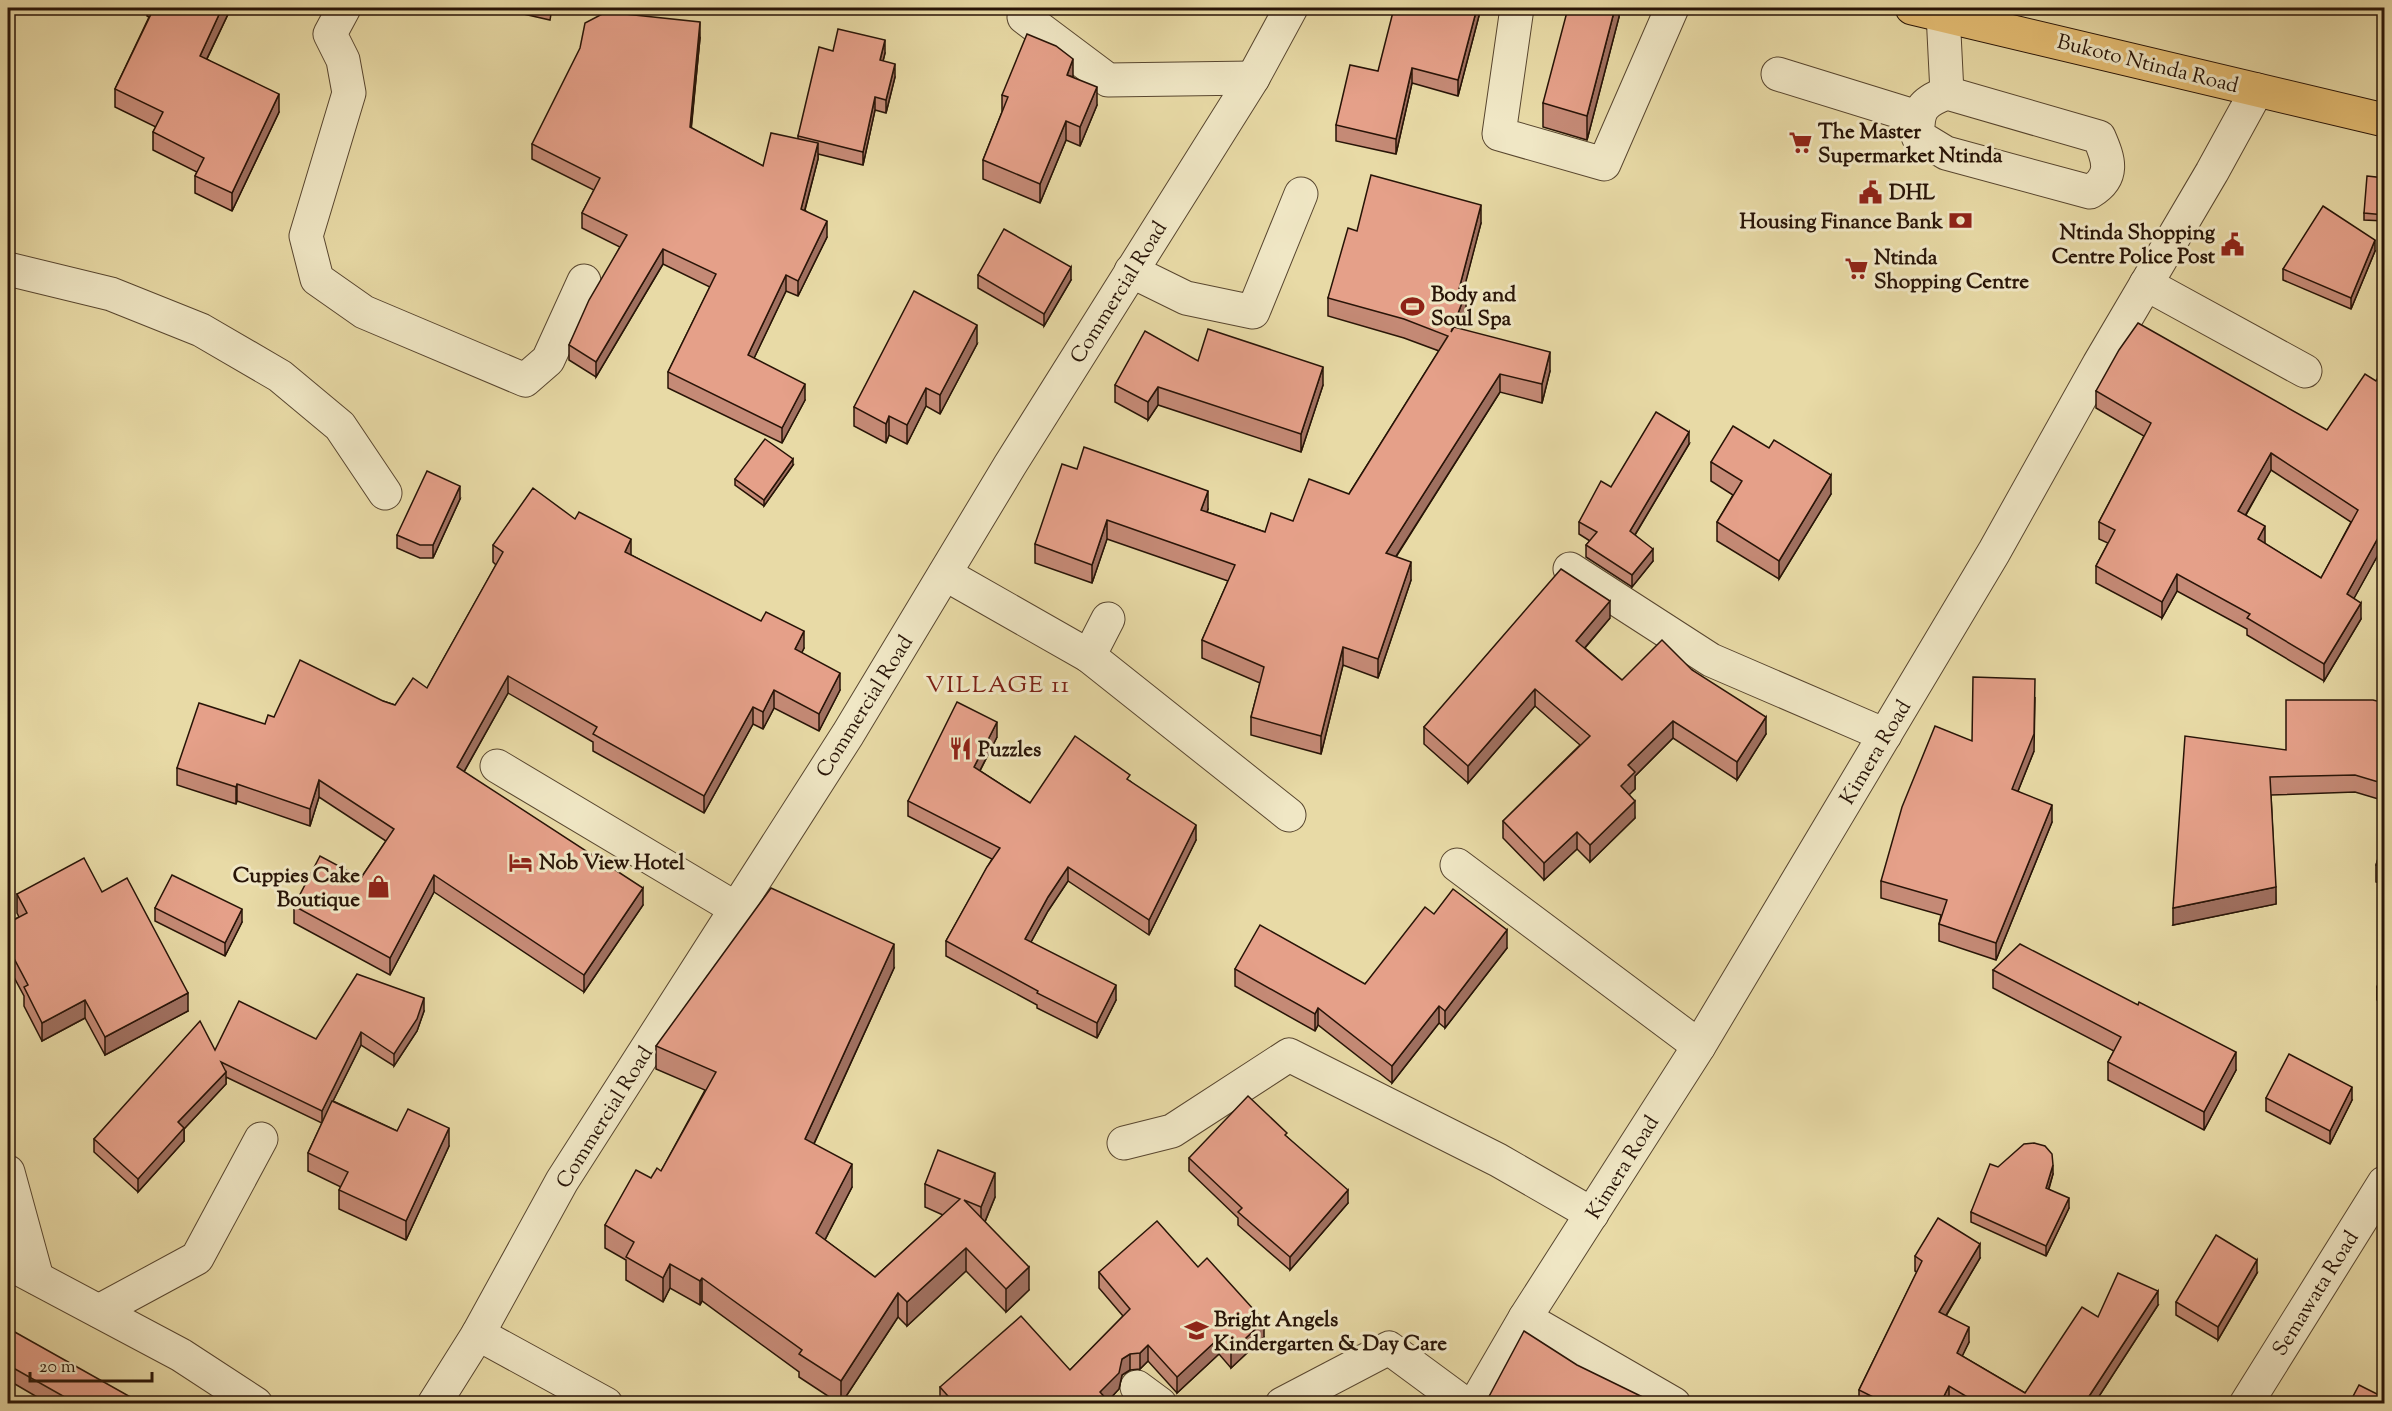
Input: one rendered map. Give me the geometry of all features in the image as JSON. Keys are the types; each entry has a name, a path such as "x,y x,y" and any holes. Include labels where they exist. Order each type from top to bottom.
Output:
{"main road":[{"name":"Bukoto Ntinda Road","path":"1927,10 2385,120"}],"street":[{"path":"344,8 330,34 343,60 348,93 306,236 318,279 364,312 525,380 548,360 584,281"},
{"name":"Commercial Road","path":"434,1404 478,1334 562,1181 848,734 1010,465 1253,78 1291,8"},
{"path":"1517,8 1498,134 1604,164 1672,8"},
{"path":"1927,10 1947,93"},
{"path":"1024,18 1108,80 1253,78"},
{"path":"1778,74 1917,117"},
{"name":"Kimera Road","path":"1475,1404 1525,1318 1699,1046 1994,552 2212,172 2256,90"},
{"path":"1947,93 2099,136 2107,155 2107,171 2102,185 2090,192 1946,153 1918,136 1917,117 1930,99 1947,93"},
{"path":"1131,271 1186,298 1253,312 1301,194"},
{"path":"8,269 111,294 201,330 280,376 340,426 385,493"},
{"path":"2146,284 2305,371"},
{"path":"1570,569 1711,660 1885,735"},
{"path":"945,574 1089,656 1289,816"},
{"path":"1089,656 1108,619"},
{"path":"497,766 735,908"},
{"path":"1457,865 1699,1046"},
{"path":"1124,1143 1172,1131 1289,1055 1498,1160 1592,1214"},
{"path":"99,1311 197,1258 261,1139"},
{"path":"8,1172 37,1278"},
{"name":"Semawata Road","path":"2246,1404 2385,1183"},
{"path":"8,1263 181,1355 256,1404"},
{"path":"1525,1318 1674,1404"},
{"path":"478,1334 606,1404"},
{"path":"1282,1404 1389,1348 1465,1404"}],"building":[{"path":"154,8 222,8 200,56 279,94 232,193 195,176 204,158 153,132 163,112 115,89"},
{"path":"523,8 551,8 550,13"},
{"path":"1394,8 1477,8 1458,80 1412,68 1396,139 1336,125 1350,65 1378,71"},
{"path":"1568,8 1615,8 1587,116 1543,103"},
{"path":"606,12 700,22 690,127 763,166 771,133 818,143 801,209 827,221 798,281 786,275 748,355 805,384 782,428 668,372 716,274 663,249 596,362 569,345 589,300 627,235 582,213 600,178 532,144 580,48 585,23"},
{"path":"838,29 885,40 880,60 895,64 886,100 875,97 863,152 798,136 819,47 833,51"},
{"path":"1027,34 1056,46 1073,59 1067,75 1097,87 1080,127 1066,121 1040,184 983,160 1008,97 1002,95"},
{"path":"1371,175 1481,205 1459,289 1466,292 1451,332 1454,327 1550,352 1542,384 1500,374 1386,553 1411,562 1378,659 1343,647 1321,736 1251,717 1264,667 1202,640 1235,565 1107,520 1092,565 1035,544 1062,464 1077,469 1084,447 1208,491 1201,510 1265,532 1271,513 1293,521 1309,479 1349,494 1448,336 1404,319 1328,298 1348,228 1357,231"},
{"path":"2367,176 2385,178 2385,215 2364,213"},
{"path":"2323,206 2375,240 2351,298 2283,269"},
{"path":"1004,229 1071,267 1044,314 978,275"},
{"path":"914,291 977,325 940,395 926,388 907,425 889,416 886,424 854,407"},
{"path":"2138,323 2327,430 2365,374 2376,381 2385,368 2385,527 2347,594 2361,603 2324,664 2247,618 2250,614 2177,574 2162,602 2096,566 2115,530 2099,522 2151,423 2096,391 2119,350","holes":["2271,453 2358,510 2321,578 2258,539 2265,526 2238,511"]},
{"path":"1208,329 1323,367 1301,434 1158,387 1148,402 1115,385 1145,331 1198,361"},
{"path":"1656,412 1689,432 1630,531 1653,549 1632,575 1586,545 1597,532 1579,522 1601,481 1611,487"},
{"path":"1733,426 1769,448 1774,440 1831,475 1779,561 1717,522 1742,481 1711,462"},
{"path":"765,439 793,459 764,500 735,479"},
{"path":"427,471 460,486 433,545 420,545 397,535"},
{"path":"533,488 575,519 579,512 631,539 625,552 761,621 766,612 804,631 795,649 840,673 819,714 774,690 763,712 753,707 704,796 593,734 597,727 508,676 457,767 643,888 584,975 434,875 390,958 294,906 320,856 361,878 394,829 319,780 310,809 237,784 236,787 177,768 199,703 265,724 268,715 274,717 300,660 395,705 413,678 427,688 503,552 493,545"},
{"path":"1561,569 1610,601 1576,641 1622,680 1662,640 1692,670 1766,717 1737,762 1673,721 1628,765 1635,772 1621,786 1635,801 1590,845 1577,832 1544,863 1503,821 1590,736 1535,689 1468,766 1424,727"},
{"path":"1973,677 2035,679 2034,734 2012,789 2052,805 1996,943 1939,924 1947,900 1881,881 1902,807 1935,726 1972,741"},
{"path":"2286,700 2373,700 2385,703 2385,784 2355,775 2270,777 2276,887 2173,908 2185,736 2286,750"},
{"path":"957,702 997,722 974,767 1030,803 1075,736 1130,775 1127,779 1196,825 1149,920 1068,867 1025,939 1116,985 1097,1023 1037,993 1038,991 946,941 1000,848 908,801"},
{"path":"2385,836 2385,868 2376,865"},
{"path":"84,858 102,892 127,878 188,993 105,1037 85,1000 42,1023 24,987 28,985 8,947 8,923 27,913 17,894"},
{"path":"172,875 242,909 225,943 155,908"},
{"path":"771,888 894,944 805,1139 852,1164 816,1233 875,1277 960,1199 925,1184 938,1150 995,1173 981,1207 964,1200 1029,1267 1006,1289 966,1248 907,1302 898,1293 841,1381 799,1354 802,1350 702,1278 700,1281 670,1264 663,1278 626,1257 634,1242 605,1225 636,1170 651,1178 657,1168 661,1171 716,1072 656,1046"},
{"path":"1453,889 1507,930 1445,1011 1439,1006 1392,1066 1318,1008 1315,1014 1235,969 1260,925 1365,984 1425,907 1434,914"},
{"path":"2020,944 2236,1052 2204,1112 2108,1062 2121,1037 1993,970"},
{"path":"2385,965 2385,990 2377,987"},
{"path":"357,974 424,998 417,1019 394,1054 361,1032 322,1111 221,1062 226,1072 178,1122 184,1128 138,1179 94,1139 200,1021 215,1050 239,1001 316,1039"},
{"path":"2289,1054 2352,1087 2330,1131 2266,1098"},
{"path":"1248,1096 1287,1133 1285,1135 1348,1190 1290,1257 1238,1212 1242,1208 1189,1158"},
{"path":"332,1101 397,1131 408,1109 449,1128 406,1221 339,1190 348,1172 308,1153"},
{"path":"2034,1143 2045,1146 2052,1154 2053,1165 2046,1188 2069,1198 2046,1246 1971,1212 1990,1164 1998,1167 2024,1144"},
{"path":"1938,1218 1980,1244 1939,1312 1969,1327 1957,1353 2025,1393 2082,1307 2098,1317 2118,1273 2158,1291 2084,1404 1979,1404 1949,1386 1940,1404 1880,1404 1881,1401 1859,1390 1922,1261 1915,1256"},
{"path":"1157,1221 1198,1267 1207,1258 1264,1321 1231,1352 1219,1338 1177,1377 1148,1345 1140,1353 1130,1354 1122,1359 1119,1373 1100,1392 1111,1404 955,1404 940,1387 1021,1316 1070,1370 1130,1309 1099,1272"},
{"path":"2216,1235 2257,1260 2218,1327 2176,1302"},
{"path":"13,1331 143,1404 77,1404 8,1365 8,1342"},
{"path":"1524,1331 1577,1365 1657,1404 1485,1404"},
{"path":"2359,1385 2385,1398 2385,1404 2349,1404"}],"place":[{"name":"The Master Supermarket Ntinda","path":"1800,143"},
{"name":"DHL","path":"1871,192"},
{"name":"Housing Finance Bank","path":"1961,221"},
{"name":"Ntinda Shopping Centre Police Post","path":"2233,244"},
{"name":"Ntinda Shopping Centre","path":"1856,269"},
{"name":"Body and Soul Spa","path":"1413,306"},
{"name":"Puzzles","path":"960,749"},
{"name":"Nob View Hotel","path":"521,862"},
{"name":"Cuppies Cake Boutique","path":"378,887"},
{"name":"Bright Angels Kindergarten & Day Care","path":"1196,1331"}],"district":[{"name":"VILLAGE 11","path":"998,684"}]}
